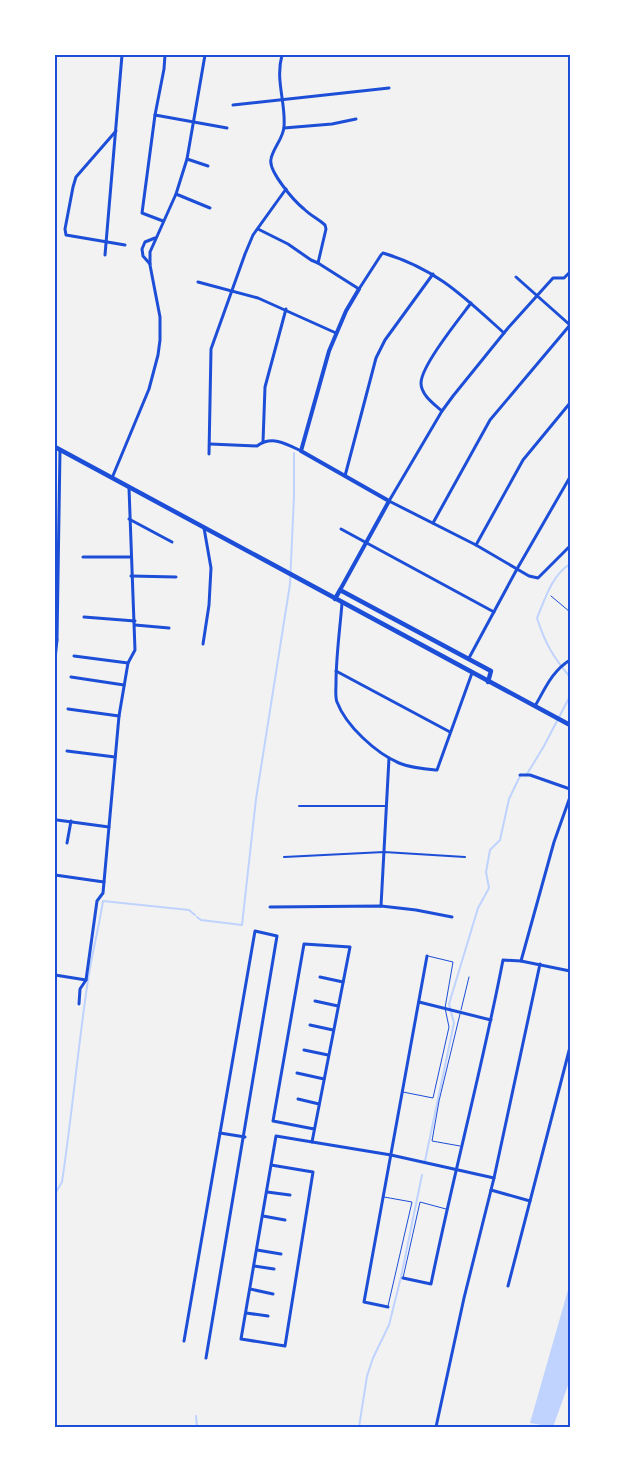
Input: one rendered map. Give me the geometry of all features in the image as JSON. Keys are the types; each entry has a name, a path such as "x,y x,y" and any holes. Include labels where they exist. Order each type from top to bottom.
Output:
{"main road":[{"path":"57,448 570,725"},
{"path":"335,599 340,590 469,658 491,671 488,682"},
{"path":"398,633 404,623"},
{"path":"463,668 469,658"}],"street":[{"path":"105,255 122,55"},
{"path":"162,221 142,213 165,55"},
{"path":"112,478 149,389 158,354 160,317 150,265 150,252 162,221 176,194 187,159 205,55"},
{"path":"282,55 279,66 279,79 284,128 270,161 271,168 304,209 325,225 326,229 318,263"},
{"path":"232,105 390,88"},
{"path":"155,114 227,128"},
{"path":"284,128 332,124 356,119"},
{"path":"116,132 76,177 65,229 66,235 125,245"},
{"path":"187,159 208,166"},
{"path":"210,454 212,348 245,254 258,229 286,189"},
{"path":"176,194 210,208"},
{"path":"258,229 288,244 359,289"},
{"path":"150,265 143,256 142,249 145,242 155,238"},
{"path":"302,451 328,351 359,289 380,255 386,254 434,274 457,290 504,333"},
{"path":"340,590 442,411 465,379 553,278 564,278 570,272"},
{"path":"344,476 376,358 385,340 434,274"},
{"path":"432,524 490,420 570,326 516,277"},
{"path":"198,282 258,298 336,333"},
{"path":"442,411 426,397 421,384 423,376 426,368 471,303"},
{"path":"263,442 265,387 286,309"},
{"path":"476,545 523,460 570,403"},
{"path":"210,444 257,446 263,442 281,441 432,524 476,545 529,576 538,578 570,546"},
{"path":"55,659 57,448"},
{"path":"469,658 570,477"},
{"path":"79,1004 80,989 86,980 97,901 103,893 119,716 128,663 135,650 130,557 129,488"},
{"path":"129,519 172,542"},
{"path":"203,644 209,605 211,568 204,528"},
{"path":"341,529 494,612"},
{"path":"83,557 130,557"},
{"path":"131,576 176,576"},
{"path":"342,602 336,671 336,701 345,717 375,749 389,758 407,765 437,770 472,673"},
{"path":"84,617 169,628"},
{"path":"74,656 128,663"},
{"path":"534,707 558,668 570,660"},
{"path":"336,671 450,732"},
{"path":"71,677 124,685"},
{"path":"68,709 119,716"},
{"path":"67,751 115,757"},
{"path":"381,906 389,758"},
{"path":"520,775 530,775 570,789"},
{"path":"521,961 554,842 570,796"},
{"path":"299,806 386,806"},
{"path":"57,820 109,826"},
{"path":"67,843 71,821"},
{"path":"284,857 384,852 465,857"},
{"path":"55,874 104,882"},
{"path":"270,907 381,906 452,917"},
{"path":"184,1341 256,931 278,936 206,1358"},
{"path":"312,1142 350,947 304,944 273,1121 314,1129"},
{"path":"388,1307 364,1302 427,956"},
{"path":"403,1278 431,1284 446,1209 457,1171 503,960 540,964 570,971"},
{"path":"436,1427 464,1298 494,1178 540,964"},
{"path":"55,975 86,980"},
{"path":"320,977 343,982"},
{"path":"315,1001 338,1006"},
{"path":"419,1002 491,1020"},
{"path":"310,1025 333,1030"},
{"path":"508,1286 570,1048"},
{"path":"304,1050 328,1055"},
{"path":"297,1073 324,1079"},
{"path":"298,1099 319,1104"},
{"path":"220,1133 245,1138"},
{"path":"271,1165 313,1172 285,1346 241,1339 263,1216 271,1165 276,1136 391,1155 494,1178"},
{"path":"490,1190 530,1201"},
{"path":"267,1192 290,1195"},
{"path":"263,1216 286,1220"},
{"path":"257,1250 281,1254"},
{"path":"254,1266 274,1269"},
{"path":"250,1289 273,1294"},
{"path":"246,1312 268,1316"}],"lane":[{"path":"551,596 570,612"},
{"path":"403,1092 433,1098 449,1027 446,1008 453,962 427,956"},
{"path":"461,1147 432,1141 469,977"},
{"path":"382,1196 412,1202 388,1307"},
{"path":"403,1278 420,1202 446,1209"}],"water":[{"path":"570,1283 570,1380 553,1427 530,1423"}],"waterway":[{"path":"197,917 201,920 242,925 256,799 290,584 294,453"},
{"path":"570,564 558,574 546,595 537,618 550,649 570,677"},
{"path":"527,774 570,696"},
{"path":"425,1161 454,1023 449,1004 478,908 489,888 486,872 490,850 500,840 509,799 520,776"},
{"path":"55,1198 62,1182 88,980 103,901 189,910 195,915"},
{"path":"359,1427 367,1376 373,1358 389,1325 422,1175"},
{"path":"196,1416 197,1427"}]}
